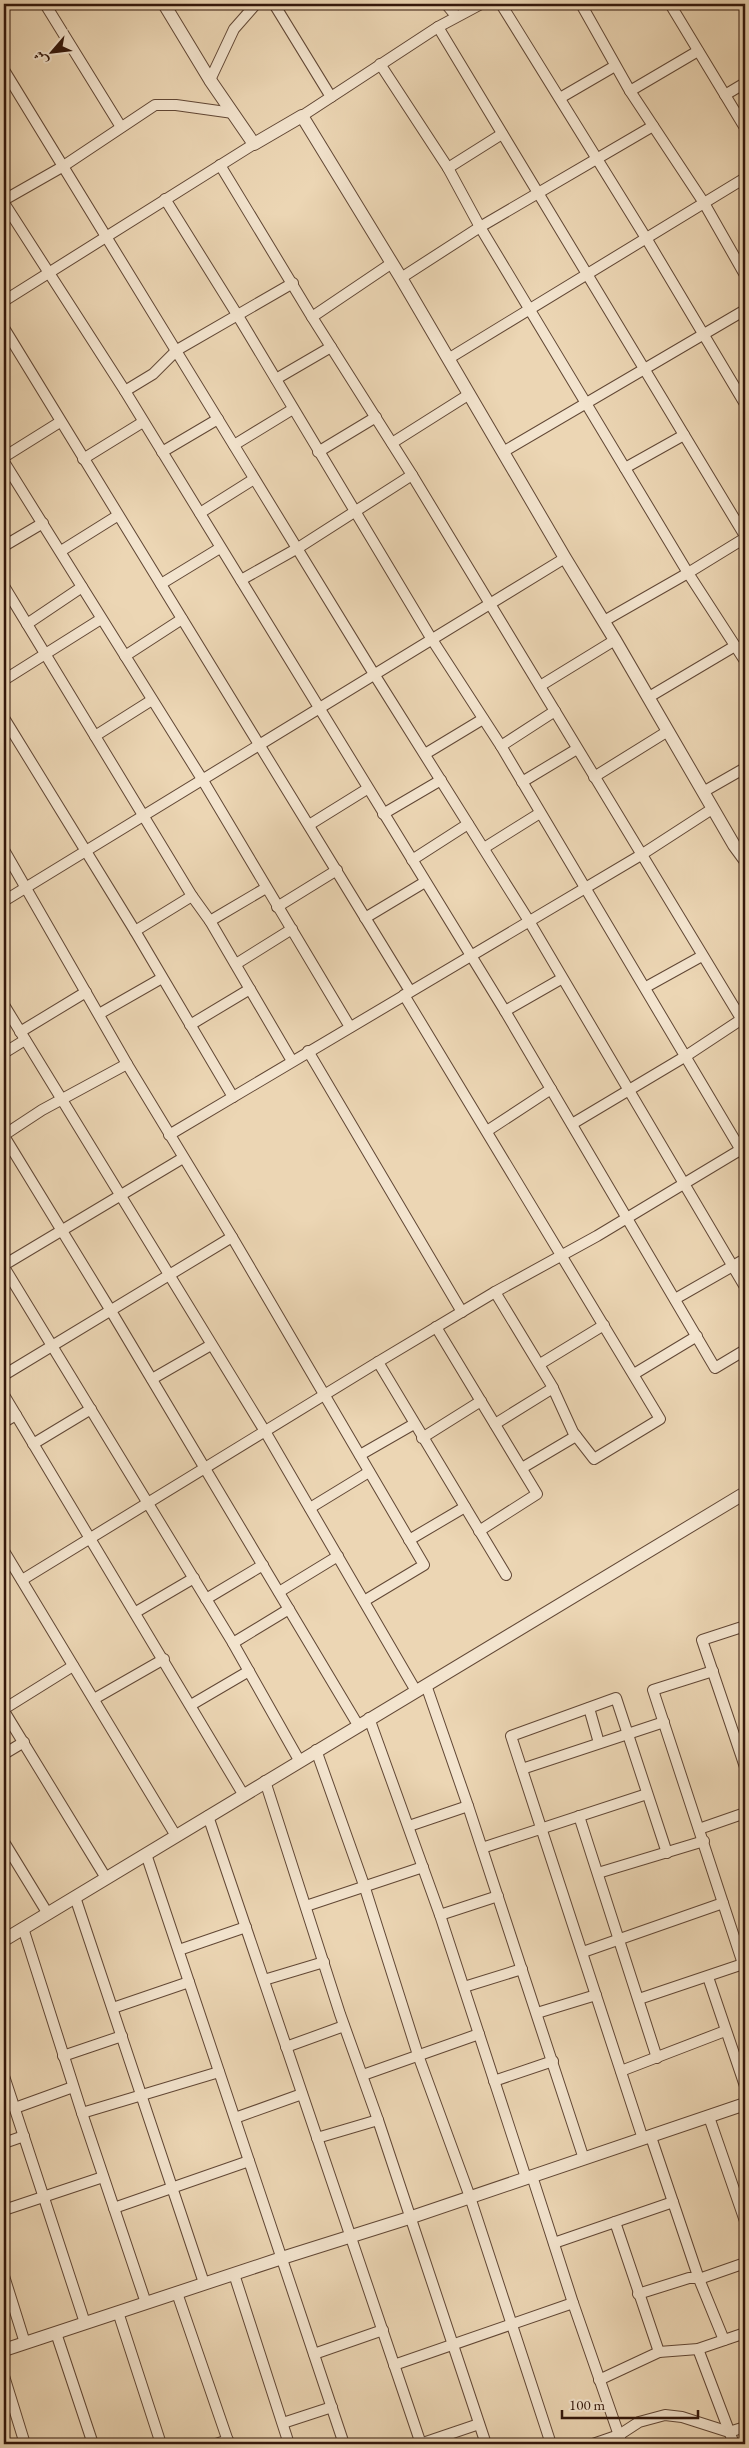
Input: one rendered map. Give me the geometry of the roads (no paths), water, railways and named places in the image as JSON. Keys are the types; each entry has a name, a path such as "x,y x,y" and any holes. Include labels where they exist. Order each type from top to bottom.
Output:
{"street":[{"path":"44,4 122,127"},
{"path":"164,4 210,80 254,144"},
{"path":"210,80 234,29 256,4"},
{"path":"274,4 332,97"},
{"path":"446,4 456,16"},
{"path":"4,301 165,198 302,116 438,27 480,4"},
{"path":"501,4 646,238 745,404"},
{"path":"581,4 630,91 704,203 745,275"},
{"path":"670,4 745,128"},
{"path":"438,27 589,274 643,370 745,537 688,573 604,621"},
{"path":"630,91 698,51"},
{"path":"380,64 448,168 480,227 688,573 745,661"},
{"path":"560,98 615,66"},
{"path":"4,70 374,674 529,921 745,1287"},
{"path":"725,94 745,83"},
{"path":"233,113 176,105 155,105 62,167 4,202 47,272 125,391 366,789 412,860 572,1124 715,1368 745,1350"},
{"path":"302,116 401,278 468,395 649,697 734,846 745,860"},
{"path":"401,278 480,227 654,126"},
{"path":"448,168 502,134"},
{"path":"220,165 312,317 412,475 488,604 540,686 702,956 744,1020 572,1124"},
{"path":"448,360 745,178"},
{"path":"22,1580 494,1292 684,1183 744,1151 501,746 431,638 165,198"},
{"path":"312,317 392,264"},
{"path":"125,391 153,374 177,350 293,283"},
{"path":"503,452 745,310"},
{"path":"4,328 117,516 337,870 487,1131 660,1418 594,1459 576,1436 540,1364 494,1292"},
{"path":"276,379 331,347"},
{"path":"392,443 468,395"},
{"path":"234,445 292,409"},
{"path":"318,452 376,418"},
{"path":"162,452 218,420"},
{"path":"4,457 60,422"},
{"path":"83,459 143,422"},
{"path":"625,468 684,435"},
{"path":"4,462 202,779 350,1027"},
{"path":"241,580 298,548 412,475"},
{"path":"200,513 254,479"},
{"path":"61,551 117,516"},
{"path":"4,546 43,523"},
{"path":"160,584 220,548"},
{"path":"4,901 431,638 565,558"},
{"path":"4,586 192,896 210,921 292,1061"},
{"path":"27,624 82,587"},
{"path":"4,680 101,619"},
{"path":"124,656 182,619"},
{"path":"540,686 615,640"},
{"path":"649,697 735,646"},
{"path":"95,736 152,700"},
{"path":"501,746 555,711"},
{"path":"425,754 483,719"},
{"path":"5,721 135,931 232,1097"},
{"path":"594,777 668,731"},
{"path":"522,782 577,749"},
{"path":"703,792 745,768"},
{"path":"383,814 441,780"},
{"path":"309,825 366,789"},
{"path":"170,1135 308,1051 641,855 712,809"},
{"path":"484,848 540,813"},
{"path":"412,860 468,824"},
{"path":"4,850 127,1064 232,1237 424,1565 364,1601"},
{"path":"277,907 337,870"},
{"path":"365,918 424,882"},
{"path":"210,921 266,888"},
{"path":"135,931 192,896"},
{"path":"236,964 292,928"},
{"path":"646,987 702,956"},
{"path":"99,1014 162,978"},
{"path":"504,1011 561,978"},
{"path":"190,1025 250,989"},
{"path":"4,1053 22,1036 86,992"},
{"path":"4,1005 60,1100 121,1195 210,1345 266,1432 364,1601 421,1688 468,1806 584,2159"},
{"path":"308,1051 462,1312"},
{"path":"127,1064 60,1100 4,1136 289,1609 364,1721 409,1826 494,2080 554,2243 620,2439"},
{"path":"487,1131 551,1089"},
{"path":"183,1158 4,1266 233,1643 299,1760"},
{"path":"4,1375 232,1237"},
{"path":"675,1300 745,1259"},
{"path":"540,1364 604,1325"},
{"path":"436,1327 537,1494 479,1531"},
{"path":"634,1374 697,1336"},
{"path":"152,1379 210,1345"},
{"path":"378,1362 506,1576"},
{"path":"495,1424 553,1388"},
{"path":"4,1395 136,1612 243,1794"},
{"path":"422,1438 481,1401"},
{"path":"34,1444 91,1409"},
{"path":"4,1422 16,1415"},
{"path":"360,1455 414,1424"},
{"path":"522,1468 576,1436"},
{"path":"310,1508 369,1472"},
{"path":"4,1940 299,1760 745,1493"},
{"path":"409,1540 465,1507"},
{"path":"4,1551 176,1836"},
{"path":"279,1592 338,1556"},
{"path":"206,1599 263,1565"},
{"path":"136,1612 194,1578"},
{"path":"233,1643 289,1609"},
{"path":"745,1626 702,1640 745,1763"},
{"path":"94,1699 164,1659"},
{"path":"73,1666 4,1710 106,1878"},
{"path":"191,1705 249,1670"},
{"path":"639,1999 744,1967 742,1947 723,1904 653,1690 712,1672"},
{"path":"667,1853 616,1698 511,1736 621,2071 673,2202 699,2279 724,2340"},
{"path":"589,1708 599,1743"},
{"path":"522,1769 664,1722"},
{"path":"4,1754 24,1742"},
{"path":"316,1750 364,1886 418,2055 470,2197 551,2444"},
{"path":"265,1781 344,2026 363,2075 409,2218 486,2444"},
{"path":"482,1848 647,1794"},
{"path":"409,1826 468,1806"},
{"path":"699,1829 745,1813"},
{"path":"208,1816 421,2444 479,2424"},
{"path":"579,1816 658,2058"},
{"path":"4,1842 48,1914"},
{"path":"598,1874 704,1842"},
{"path":"146,1854 344,2444"},
{"path":"306,1906 423,1866"},
{"path":"440,1914 498,1896"},
{"path":"75,1897 204,2283"},
{"path":"582,1952 723,1904"},
{"path":"179,1950 246,1927"},
{"path":"23,1928 73,2087 146,2303"},
{"path":"264,1980 324,1962"},
{"path":"464,1987 522,1969"},
{"path":"708,1977 745,2086"},
{"path":"113,2008 190,1982"},
{"path":"537,2014 596,1995"},
{"path":"286,2047 344,2026"},
{"path":"621,2071 725,2031"},
{"path":"363,2075 479,2034"},
{"path":"63,2056 122,2036"},
{"path":"494,2080 553,2061"},
{"path":"82,2114 219,2072"},
{"path":"4,2076 42,2197 85,2323"},
{"path":"15,2108 73,2087"},
{"path":"235,2118 302,2094"},
{"path":"4,2350 204,2283 409,2218 745,2104"},
{"path":"709,2117 745,2221"},
{"path":"317,2138 378,2120"},
{"path":"4,2143 24,2136"},
{"path":"114,2208 249,2161"},
{"path":"4,2210 103,2177"},
{"path":"554,2243 673,2202"},
{"path":"615,2222 659,2352"},
{"path":"638,2294 689,2278 699,2279 745,2263"},
{"path":"234,2274 289,2444"},
{"path":"4,2276 25,2343"},
{"path":"176,2293 228,2442 216,2444"},
{"path":"394,2365 573,2303"},
{"path":"118,2312 161,2444"},
{"path":"314,2354 383,2330"},
{"path":"56,2333 93,2444"},
{"path":"599,2380 659,2352 698,2349 745,2333"},
{"path":"698,2349 734,2444"},
{"path":"4,2376 25,2444"},
{"path":"282,2423 332,2407"},
{"path":"592,2444 620,2439 638,2422 665,2415 682,2417 729,2432 745,2427"}]}
